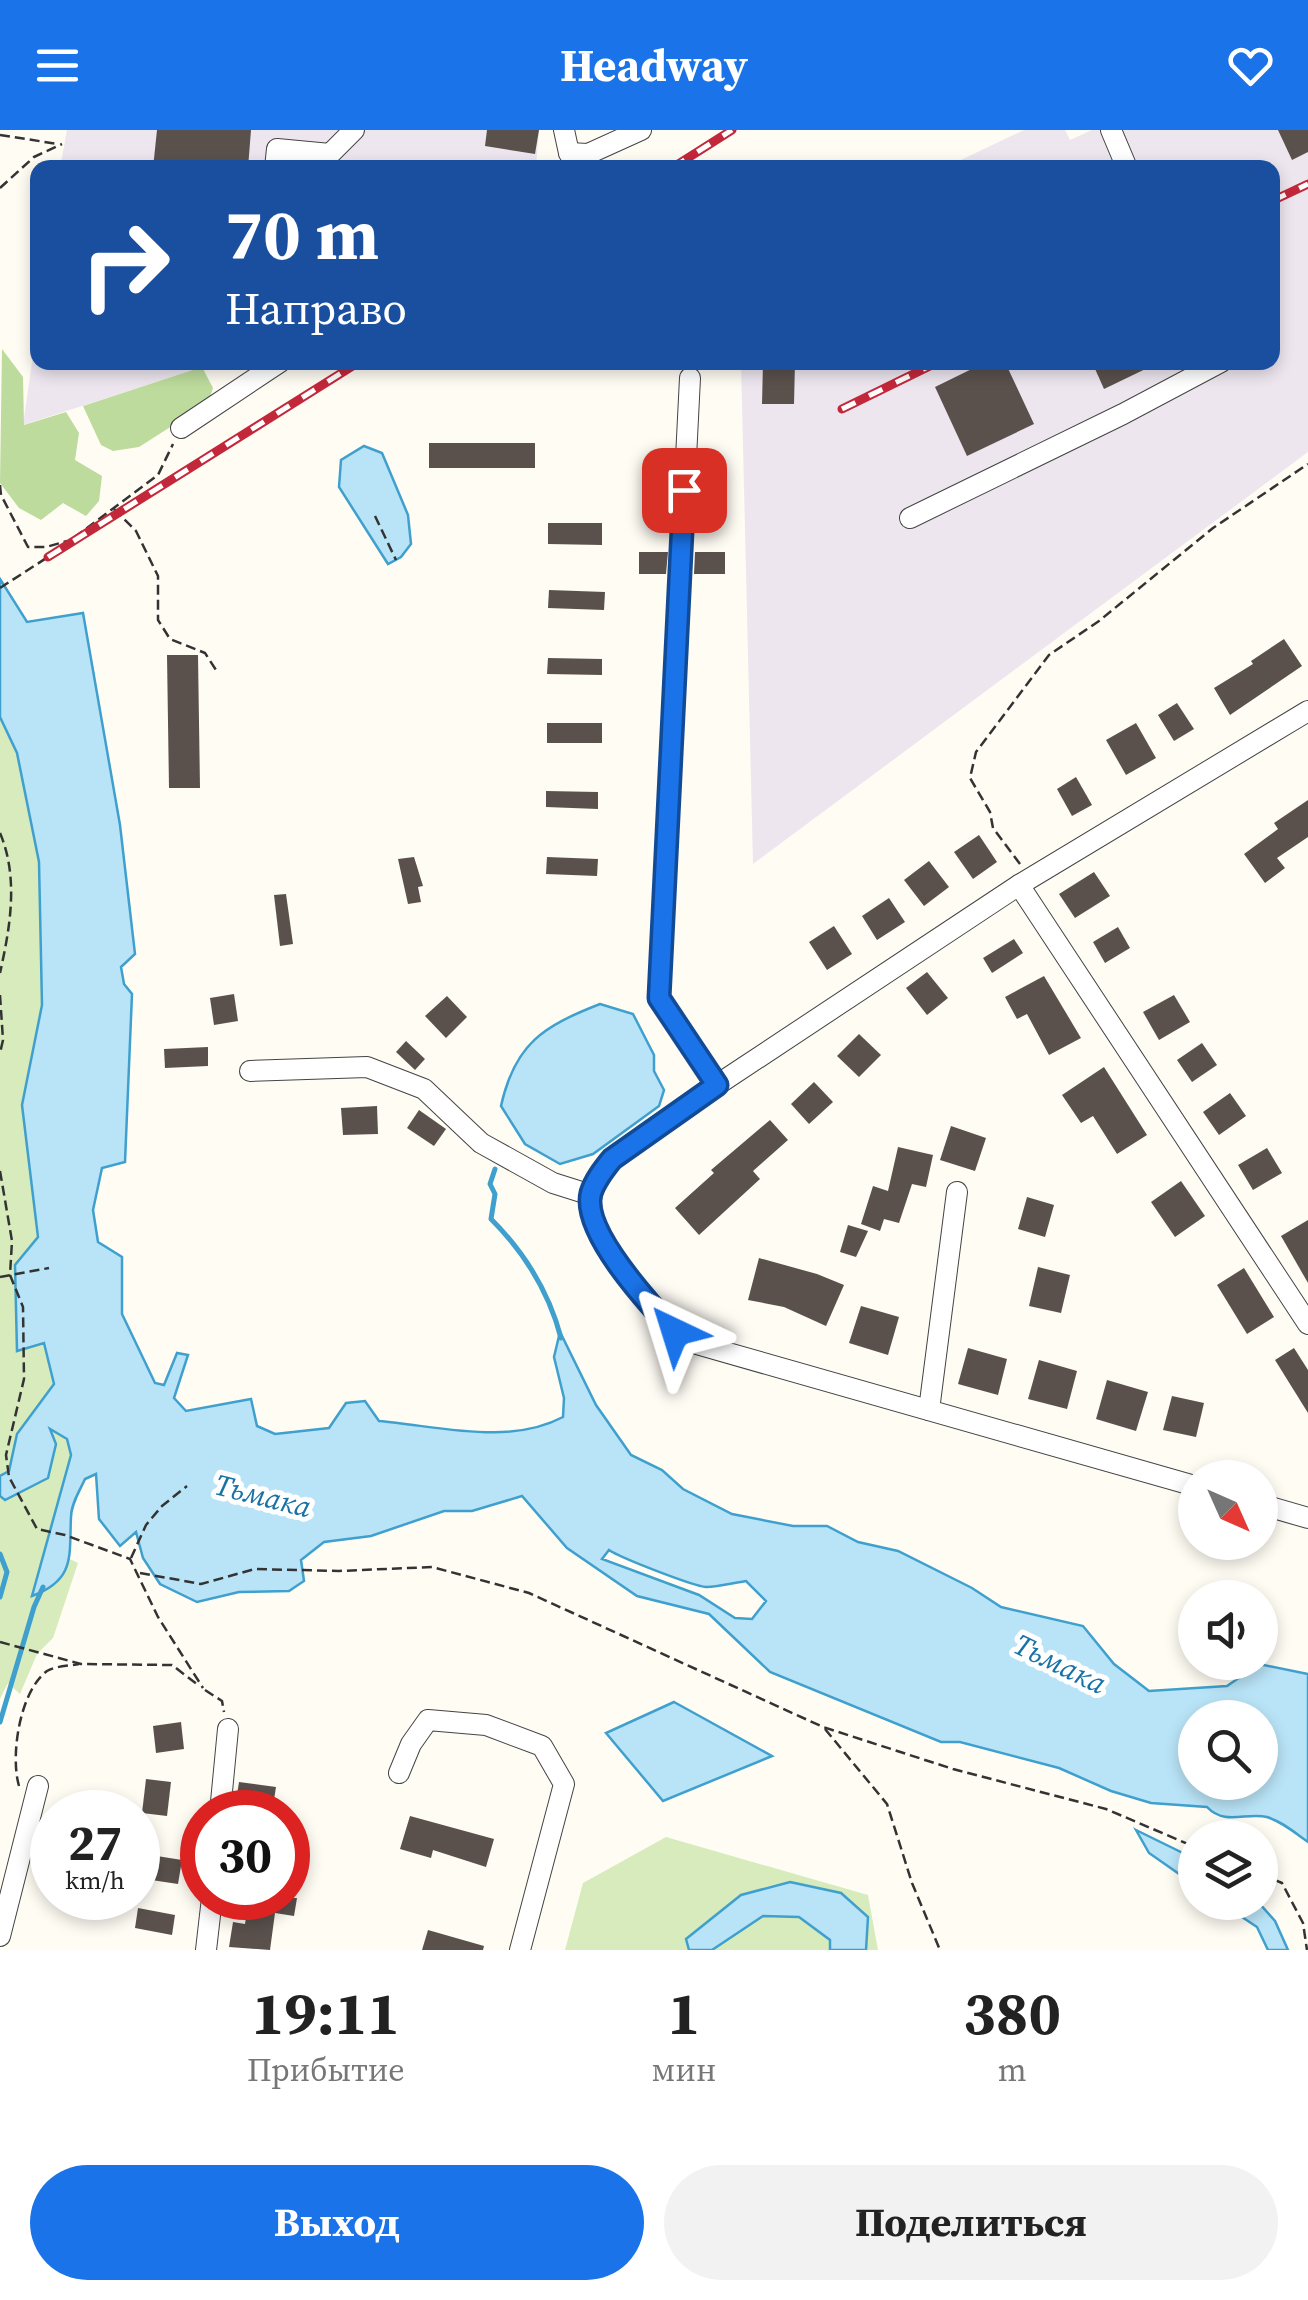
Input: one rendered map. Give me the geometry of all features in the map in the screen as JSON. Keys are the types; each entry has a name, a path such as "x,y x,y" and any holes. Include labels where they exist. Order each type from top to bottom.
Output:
{"street":[{"path":"276,160 277,149 330,154 354,130"},
{"path":"564,130 566,160 640,130"},
{"path":"1110,130 1123,160"},
{"path":"180,428 268,370"},
{"path":"910,518 1206,370"},
{"path":"690,378 659,998 717,1085"},
{"path":"1178,1481 693,1343 675,1332 617,1260 591,1214 590,1195 612,1159 717,1085 1019,885 1308,710"},
{"path":"1019,885 1308,1324"},
{"path":"250,1071 367,1067 424,1089 481,1143 553,1183 590,1195"},
{"path":"928,1410 957,1192"},
{"path":"1278,1509 1308,1518"},
{"path":"400,1772 411,1744 428,1720 486,1725 542,1746 564,1784 520,1950"},
{"path":"222,1790 228,1728"},
{"path":"0,1936 28,1785"},
{"path":"206,1950 209,1920"}],"path":[{"path":"0,135 62,144 31,160"},
{"path":"0,188 30,161"},
{"path":"0,588 158,474 180,428"},
{"path":"1019,885 1020,864 993,828 990,812 970,778 976,752 1049,655 1099,621 1213,528 1308,464"},
{"path":"0,485 1,495 28,547 46,547 71,539"},
{"path":"113,508 136,532 158,576 158,620 170,639 205,654 218,673"},
{"path":"376,516 396,560"},
{"path":"0,833 5,844 13,914 0,974"},
{"path":"0,996 0,1053"},
{"path":"0,1172 12,1241 10,1275 23,1307 24,1379 6,1455 9,1476 37,1528 130,1559 158,1617 202,1688"},
{"path":"0,1276 49,1268"},
{"path":"130,1559 146,1525 187,1486"},
{"path":"140,1574 201,1584 255,1568 339,1571 432,1567 529,1593 823,1726 953,1769 1106,1809 1178,1840"},
{"path":"0,1642 80,1664"},
{"path":"28,1785 14,1768 17,1734 33,1686 50,1669 80,1664 172,1665 222,1700 228,1728"},
{"path":"823,1726 887,1804 912,1883 940,1950"},
{"path":"1278,1882 1303,1923 1306,1950"}],"shaded area":[{"path":"67,130 539,130 537,160 61,160"},
{"path":"1024,130 1065,130 1070,140 1092,130 1308,130 1308,452 753,864 741,370 1280,370 1280,160 961,160"},
{"path":"31,370 193,370 23,425"}],"green space":[{"path":"2,349 23,377 24,425 66,412 79,433 75,460 102,476 99,501 86,516 63,503 41,520 19,508 0,483"},
{"path":"193,370 204,370 213,388 208,403 139,447 113,451 101,445 83,406"},
{"path":"0,717 17,753 39,862 42,1005 22,1105 38,1238 15,1265 18,1351 44,1343 54,1384 17,1434 9,1471 0,1476"},
{"path":"49,1428 67,1439 71,1455 54,1551 78,1563 53,1638 37,1654 20,1694 8,1683 0,1699 0,1496 5,1500"},
{"path":"666,1837 868,1895 878,1950 866,1950 868,1917 790,1882 686,1939 689,1950 565,1950 583,1883"},
{"path":"763,1916 799,1917 831,1940 830,1950 712,1950"}],"water":[{"path":"364,446 382,453 408,515 411,544 401,557 388,564 339,487 341,460"},
{"name":"Тьмака","path":"0,579 27,622 83,613 120,825 135,954 121,967 124,984 132,994 125,1162 102,1168 93,1210 98,1242 122,1257 122,1314 155,1383 164,1385 177,1353 188,1355 174,1398 186,1411 251,1399 257,1426 275,1434 329,1428 346,1403 365,1401 379,1421 472,1432 519,1431 563,1417 564,1398 554,1357 560,1332 596,1405 631,1455 662,1470 683,1489 732,1514 793,1526 827,1526 858,1542 898,1551 1001,1607 1083,1626 1114,1664 1149,1691 1227,1686 1236,1680 1278,1680 1278,1668 1308,1674 1308,1842 1278,1820 1267,1817 1228,1817 1207,1807 1151,1803 1111,1791 1059,1768 960,1742 941,1742 770,1672 709,1614 637,1596 567,1548 522,1496 472,1511 444,1511 371,1536 324,1542 301,1560 304,1581 289,1591 239,1592 197,1602 160,1584 143,1558 136,1532 120,1546 99,1519 96,1474 85,1479 74,1502 63,1574 46,1590 32,1596 71,1455 67,1439 50,1429 56,1444 48,1478 5,1500 0,1496 0,1476 9,1471 17,1434 54,1384 44,1343 17,1351 15,1265 38,1237 22,1105 42,1005 39,862 17,753 0,717","holes":["609,1550 711,1587 746,1581 766,1601 752,1619 735,1618 699,1595 602,1559"]},
{"path":"600,1004 633,1014 654,1055 654,1071 664,1090 659,1106 593,1154 560,1164 525,1144 501,1106 514,1067 535,1040 563,1020"},
{"path":"674,1702 772,1756 663,1801 606,1733"},
{"path":"1136,1830 1178,1851 1178,1873 1149,1853"},
{"path":"790,1882 841,1893 868,1917 866,1950 830,1950 830,1940 799,1917 763,1916 712,1950 689,1950 686,1939 741,1895"},
{"path":"1246,1920 1274,1920 1288,1950 1268,1950 1257,1927"}],"building":[{"path":"157,130 251,130 249,160 154,160"},
{"path":"487,130 539,130 535,154 485,146"},
{"path":"1278,130 1308,130 1308,152 1292,160"},
{"path":"763,370 795,370 794,404 762,404"},
{"path":"970,370 1009,370 1034,424 967,456 935,387"},
{"path":"1096,370 1143,370 1104,389"},
{"path":"429,443 535,443 535,468 429,468"},
{"path":"548,523 602,523 602,545 548,544"},
{"path":"639,552 668,552 666,574 639,574"},
{"path":"695,552 725,552 725,574 694,574"},
{"path":"549,590 605,592 604,610 548,608"},
{"path":"1284,639 1302,666 1230,715 1214,688"},
{"path":"167,655 198,655 200,788 169,788"},
{"path":"548,658 602,659 602,675 547,674"},
{"path":"1177,703 1194,729 1174,741 1158,715"},
{"path":"547,723 602,723 602,743 547,743"},
{"path":"1136,723 1156,758 1126,775 1106,740"},
{"path":"1076,777 1092,805 1072,816 1057,789"},
{"path":"546,791 598,792 598,809 546,807"},
{"path":"1308,800 1308,837 1277,858 1285,868 1265,883 1244,854 1278,829 1274,823"},
{"path":"979,835 997,862 973,879 954,852"},
{"path":"414,857 423,886 418,887 421,902 408,904 398,859"},
{"path":"547,857 598,859 597,876 546,874"},
{"path":"929,861 949,887 924,906 904,880"},
{"path":"1094,872 1110,896 1075,918 1059,894"},
{"path":"286,894 293,944 280,946 274,895"},
{"path":"889,898 905,922 877,940 862,916"},
{"path":"834,926 852,954 827,970 809,942"},
{"path":"1118,927 1130,948 1105,963 1093,942"},
{"path":"1014,939 1023,953 992,973 983,958"},
{"path":"927,972 948,998 927,1015 906,988"},
{"path":"1044,976 1081,1038 1049,1055 1027,1014 1017,1019 1005,997"},
{"path":"234,994 238,1021 214,1025 210,998"},
{"path":"1174,995 1190,1022 1159,1040 1143,1012"},
{"path":"447,996 467,1017 446,1038 425,1016"},
{"path":"859,1034 881,1055 859,1077 837,1056"},
{"path":"406,1041 425,1059 415,1070 396,1052"},
{"path":"1202,1043 1217,1065 1192,1082 1177,1060"},
{"path":"208,1047 208,1066 165,1068 164,1049"},
{"path":"1104,1067 1147,1135 1117,1154 1093,1116 1081,1123 1062,1095"},
{"path":"814,1082 833,1102 809,1124 791,1104"},
{"path":"1230,1093 1246,1116 1219,1135 1203,1112"},
{"path":"377,1106 378,1134 343,1135 341,1108"},
{"path":"419,1110 446,1129 434,1146 407,1128"},
{"path":"770,1120 788,1140 753,1171 760,1179 699,1235 675,1208 714,1173 711,1170"},
{"path":"951,1126 986,1138 975,1171 940,1160"},
{"path":"898,1147 933,1155 926,1187 912,1184 899,1223 884,1219 880,1231 861,1224 873,1186 888,1191"},
{"path":"1267,1148 1282,1173 1253,1190 1238,1165"},
{"path":"1181,1181 1205,1216 1175,1237 1151,1202"},
{"path":"1027,1197 1054,1205 1045,1237 1018,1229"},
{"path":"1308,1220 1308,1283 1281,1236"},
{"path":"848,1225 868,1231 856,1257 840,1252"},
{"path":"759,1258 844,1285 826,1326 784,1307 748,1300"},
{"path":"1038,1267 1070,1275 1061,1313 1029,1306"},
{"path":"1244,1268 1274,1317 1247,1334 1217,1285"},
{"path":"861,1306 899,1317 888,1355 849,1343"},
{"path":"968,1348 1007,1359 998,1395 958,1384"},
{"path":"1294,1348 1308,1370 1308,1413 1275,1360"},
{"path":"1039,1360 1077,1371 1067,1409 1028,1399"},
{"path":"1107,1380 1148,1392 1136,1431 1096,1419"},
{"path":"1172,1396 1204,1403 1196,1437 1163,1430"},
{"path":"181,1722 184,1749 156,1753 153,1726"},
{"path":"146,1779 171,1782 167,1816 160,1815 160,1790 145,1790"},
{"path":"239,1782 276,1787 276,1790 238,1790"},
{"path":"410,1816 494,1839 486,1867 433,1850 431,1858 400,1849"},
{"path":"160,1856 180,1860 178,1884 160,1881"},
{"path":"160,1912 175,1915 172,1935 135,1928 136,1920 160,1920"},
{"path":"246,1920 274,1920 270,1950 229,1947 233,1922 245,1924"},
{"path":"428,1930 484,1946 483,1950 422,1950"}],"waterway":[{"path":"495,1169 490,1184 495,1194 491,1219 534,1274 561,1338"},
{"path":"0,1554 7,1572 0,1597"},
{"path":"0,1722 43,1587"}],"railway":[{"path":"685,160 732,130"},
{"path":"1280,197 1308,184"},
{"path":"48,557 346,370"},
{"path":"842,409 922,370"}],"route":[{"path":"675,1332 639,1291 598,1230 591,1214 590,1195 612,1159 717,1085 659,998 684,490"}]}
